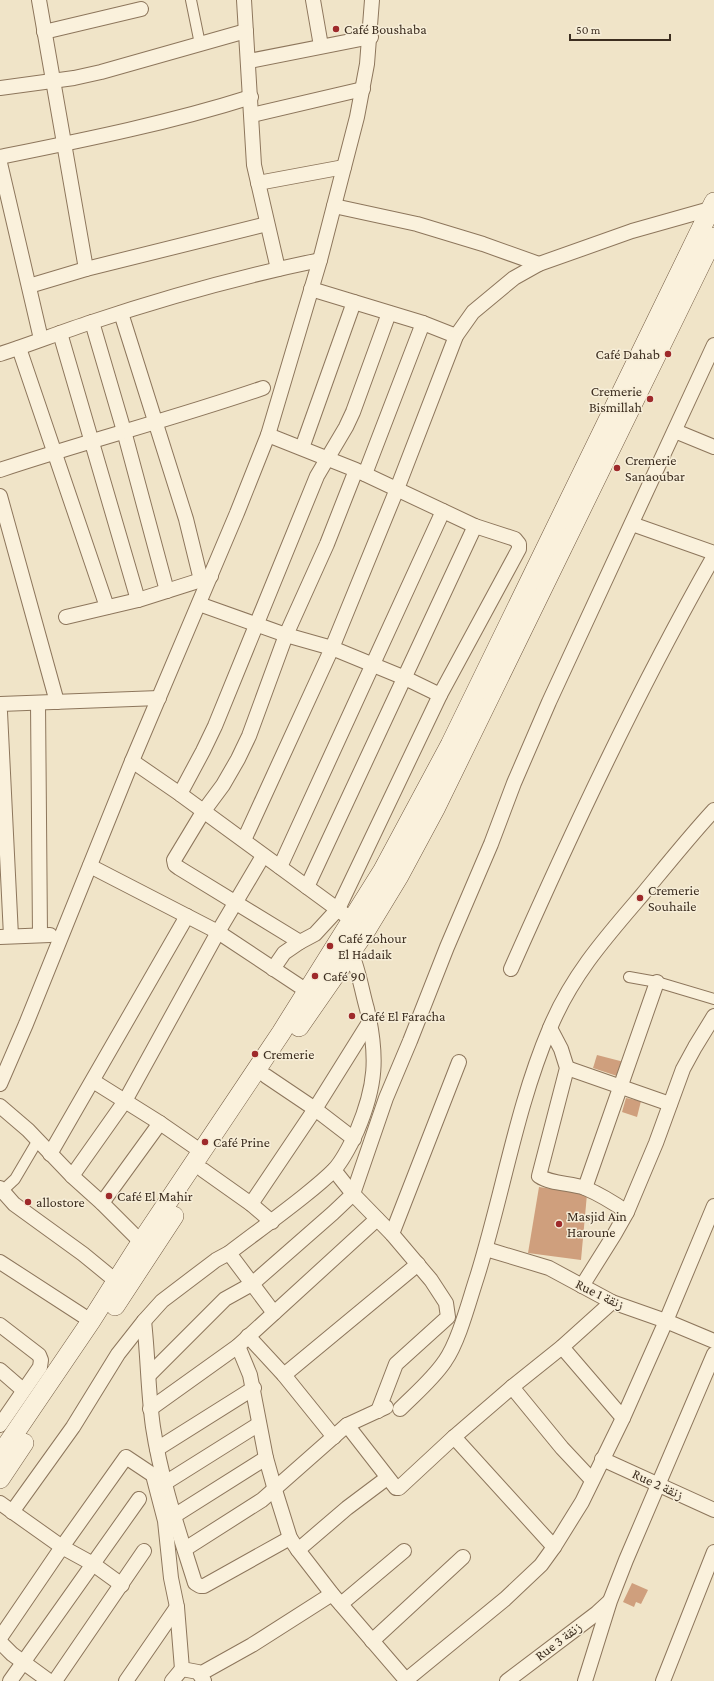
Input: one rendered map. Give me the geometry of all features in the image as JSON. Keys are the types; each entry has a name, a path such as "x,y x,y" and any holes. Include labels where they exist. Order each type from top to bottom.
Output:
{"main road":[{"path":"0,1455 91,1321 141,1242 281,1033 307,991 399,876 436,809 708,242 712,205"},
{"path":"0,1479 266,1076 353,935"}],"street":[{"path":"39,0 86,269"},
{"path":"191,0 200,44"},
{"path":"244,0 252,114 252,146 258,183 278,269"},
{"path":"313,0 321,46"},
{"path":"0,1084 62,936 132,761 199,604 206,578 268,435 320,260 363,89 371,37 372,0"},
{"path":"44,32 141,10"},
{"path":"0,88 53,81 100,72 246,31"},
{"path":"249,61 371,37"},
{"path":"252,114 363,89"},
{"path":"0,157 129,130 217,108 251,97"},
{"path":"0,163 41,340"},
{"path":"258,183 344,167"},
{"path":"244,840 332,648 397,489 456,336 473,312 514,278 539,264 632,231 712,205"},
{"path":"334,206 417,224 483,244 539,264"},
{"path":"29,286 86,269 267,224"},
{"path":"0,354 92,322 156,302 278,269 320,260"},
{"path":"311,289 423,323 456,336"},
{"path":"302,448 354,302"},
{"path":"122,313 186,519 206,578"},
{"path":"180,794 206,745 317,476 346,427 389,313"},
{"path":"92,322 124,431 167,591"},
{"path":"300,942 179,868 174,862 174,858 203,812 223,785 249,736 286,635 360,472 423,323"},
{"path":"60,333 138,600"},
{"path":"149,1375 225,1300 252,1284 353,1194 386,1098 447,947 488,851 514,783 549,702 714,345"},
{"path":"19,348 107,608"},
{"path":"0,470 263,388"},
{"path":"675,431 714,447"},
{"path":"268,435 360,472 475,526 515,539 519,544 519,549 440,696 338,909 315,934 284,953 273,969"},
{"path":"1,499 6,538 57,702"},
{"path":"280,867 443,511"},
{"path":"632,524 714,553"},
{"path":"307,887 405,678 441,596 475,526"},
{"path":"511,969 547,888 629,716 683,610 714,556"},
{"path":"66,617 138,600 206,578"},
{"path":"199,604 286,635 332,648 374,664 440,696"},
{"path":"0,704 159,698"},
{"path":"38,703 40,935"},
{"path":"0,712 6,936 62,936"},
{"path":"12,1512 73,1428 118,1354 162,1301 216,1260 272,1222 334,1170 354,1139 367,1106 374,1075 374,1049 370,1021 353,935 338,909 263,856 244,840 180,794 132,761"},
{"path":"400,1409 416,1394 445,1360 464,1315 486,1249 528,1087 550,1028 572,983 587,960 714,810"},
{"path":"72,1176 124,1101 218,932 263,856"},
{"path":"90,866 218,932 307,991"},
{"path":"50,1154 187,916"},
{"path":"629,977 657,982 714,999"},
{"path":"585,1188 657,982"},
{"path":"582,1286 614,1235 626,1212 656,1143 683,1069 695,1046 714,1016"},
{"path":"251,1204 315,1109 370,1021"},
{"path":"550,1028 561,1049 567,1068 539,1176 545,1179 585,1188 616,1204 626,1212"},
{"path":"392,1234 459,1062"},
{"path":"567,1068 670,1104"},
{"path":"266,1076 315,1109 354,1139"},
{"path":"93,1081 160,1123 202,1152"},
{"path":"0,1106 38,1140 72,1176 102,1203 141,1242"},
{"path":"102,1203 160,1123"},
{"path":"38,1140 15,1179 1,1190 14,1204 83,1254 116,1281"},
{"path":"203,1170 251,1204 272,1222"},
{"path":"334,1170 353,1194 392,1234 418,1264 431,1280 446,1303 448,1317 396,1364 378,1411"},
{"path":"243,1341 248,1368 254,1388 266,1458 274,1490 290,1538 336,1599 406,1681 505,1599 541,1565 554,1548 572,1520 623,1418 666,1321 714,1206"},
{"path":"150,1409 243,1341 377,1219"},
{"name":"Rue 1 زنقة","path":"486,1249 549,1268 612,1302 666,1321 714,1341"},
{"path":"228,1253 274,1313"},
{"path":"0,1262 91,1321"},
{"path":"284,1375 418,1264"},
{"path":"347,1425 387,1478 396,1488 402,1487 454,1437 612,1302"},
{"path":"144,1321 149,1375 150,1409 157,1449 174,1516 195,1582 200,1586 204,1586 290,1538"},
{"path":"0,1325 40,1356 40,1367 2,1418"},
{"path":"243,1341 284,1375 334,1437"},
{"path":"562,1346 623,1418"},
{"path":"586,1681 610,1601 714,1354"},
{"path":"0,1370 23,1390"},
{"path":"512,1387 562,1448 592,1480"},
{"path":"157,1449 254,1388"},
{"path":"185,1549 262,1500 347,1425 416,1394"},
{"path":"165,1483 259,1424"},
{"path":"454,1437 554,1548"},
{"path":"0,1638 126,1458 153,1475 165,1521 171,1578 177,1607 182,1669 172,1681"},
{"path":"174,1516 266,1458"},
{"name":"Rue 2 زنقة","path":"602,1459 714,1510"},
{"path":"298,1550 347,1508 387,1478"},
{"path":"10,1681 138,1499"},
{"path":"0,1503 62,1548 93,1564 122,1585"},
{"path":"182,1669 194,1670 202,1678 336,1599 404,1550"},
{"path":"55,1681 144,1551"},
{"path":"663,1681 714,1552"},
{"path":"372,1641 463,1557"},
{"path":"171,1578 190,1567"},
{"name":"Rue 3 زنقة","path":"507,1681 597,1613 610,1601"},
{"path":"126,1681 177,1607"},
{"path":"0,1642 23,1662 49,1681"}],"building":[{"path":"597,1055 624,1062 620,1077 593,1068"},
{"path":"626,1098 641,1101 637,1117 622,1112"},
{"name":"Masjid Ain Haroune","path":"539,1187 587,1194 581,1260 528,1253"},
{"path":"632,1583 648,1590 641,1604 636,1602 634,1607 623,1602"}],"place":[{"name":"Café Boushaba","path":"336,29"},
{"name":"Café Dahab","path":"668,354"},
{"name":"Cremerie Bismillah","path":"650,399"},
{"name":"Cremerie Sanaoubar","path":"617,468"},
{"name":"Cremerie Souhaile","path":"640,898"},
{"name":"Café Zohour El Hadaik","path":"330,946"},
{"name":"Café 90","path":"315,976"},
{"name":"Café El Faracha","path":"352,1016"},
{"name":"Cremerie","path":"255,1054"},
{"name":"Café Prine","path":"205,1142"},
{"name":"Café El Mahir","path":"109,1196"},
{"name":"allostore","path":"28,1202"},
{"name":"Masjid Ain Haroune","path":"559,1224"}]}
